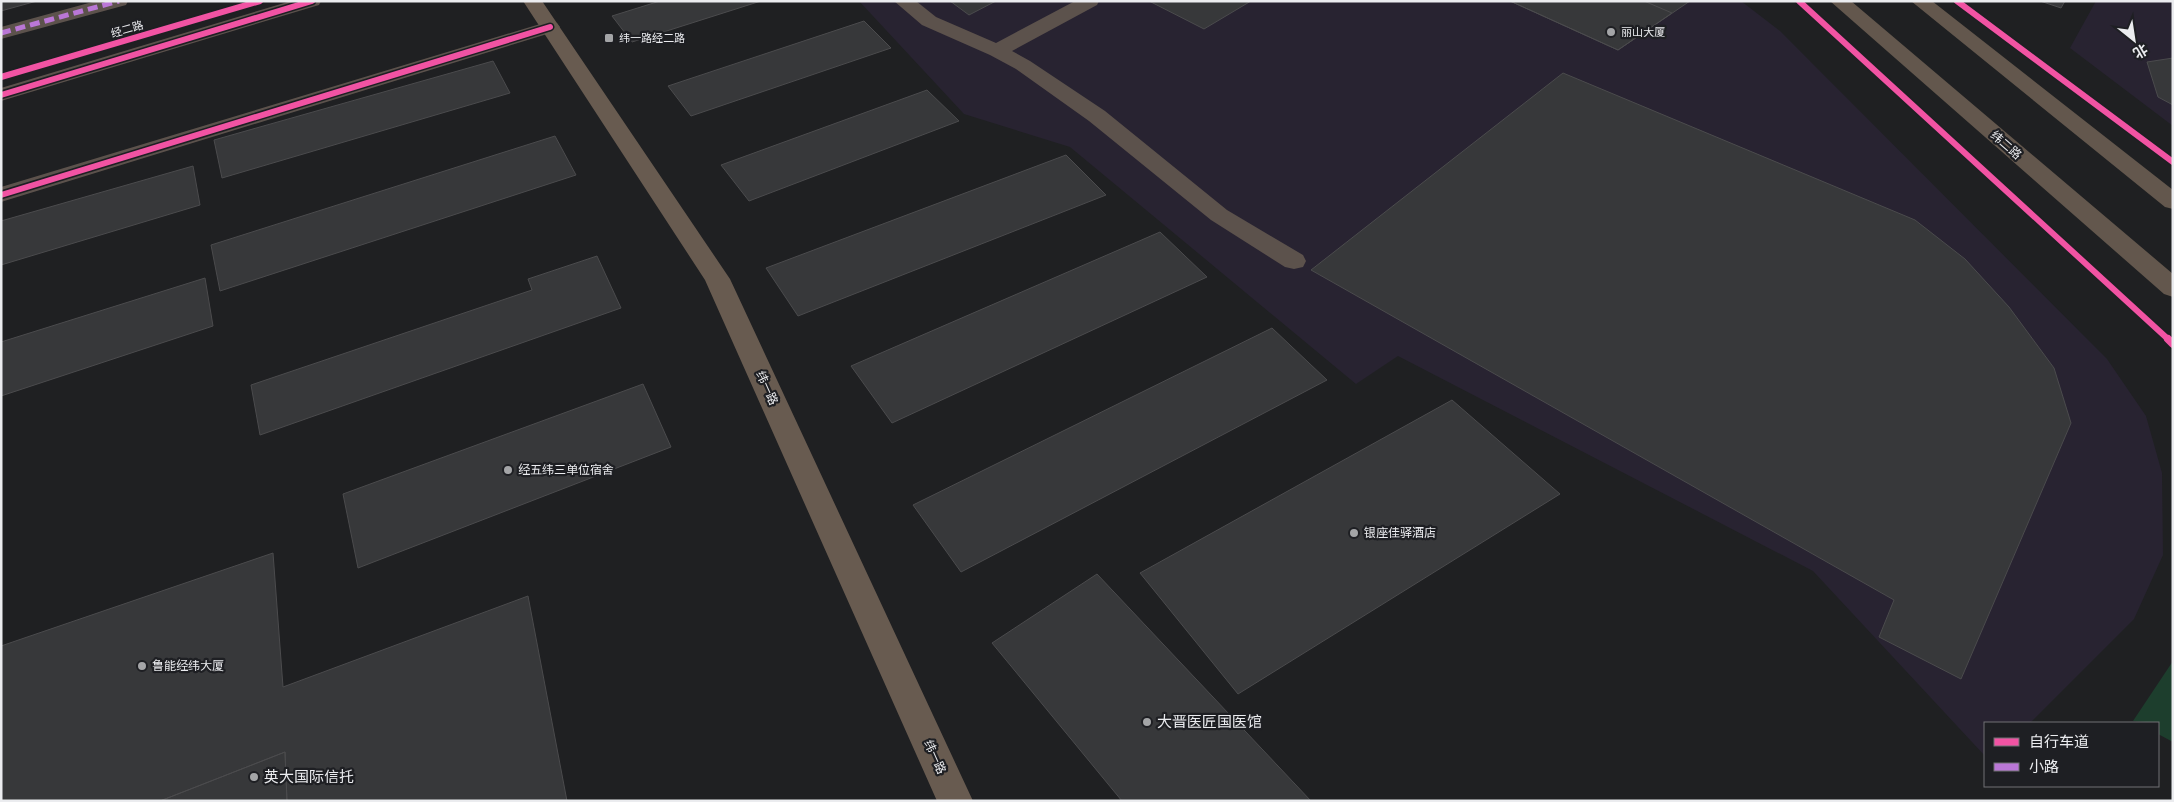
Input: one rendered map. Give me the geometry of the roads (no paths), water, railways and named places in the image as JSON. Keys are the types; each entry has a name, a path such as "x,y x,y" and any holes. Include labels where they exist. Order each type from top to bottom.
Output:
{"highway":[{"name":"纬二路","path":"1839,1 2173,288"},
{"path":"1920,1 2173,202"}],"main road":[{"name":"纬一路","path":"532,1 718,279 955,801"}],"street":[{"path":"1,33 119,1"},
{"name":"经二路","path":"1,78 260,1"},
{"path":"1,95 312,1"},
{"path":"903,1 929,22 997,51 1023,65 1097,116 1218,215 1294,262"},
{"path":"997,51 1090,1"},
{"path":"1,194 550,27"}],"place":[{"name":"丽山大厦","path":"1611,32"},
{"name":"纬一路经二路","path":"609,38"},
{"name":"经五纬三单位宿舍","path":"508,470"},
{"name":"银座佳驿酒店","path":"1354,533"},
{"name":"鲁能经纬大厦","path":"142,666"},
{"name":"大晋医匠国医馆","path":"1147,722"},
{"name":"英大国际信托","path":"254,777"}]}
